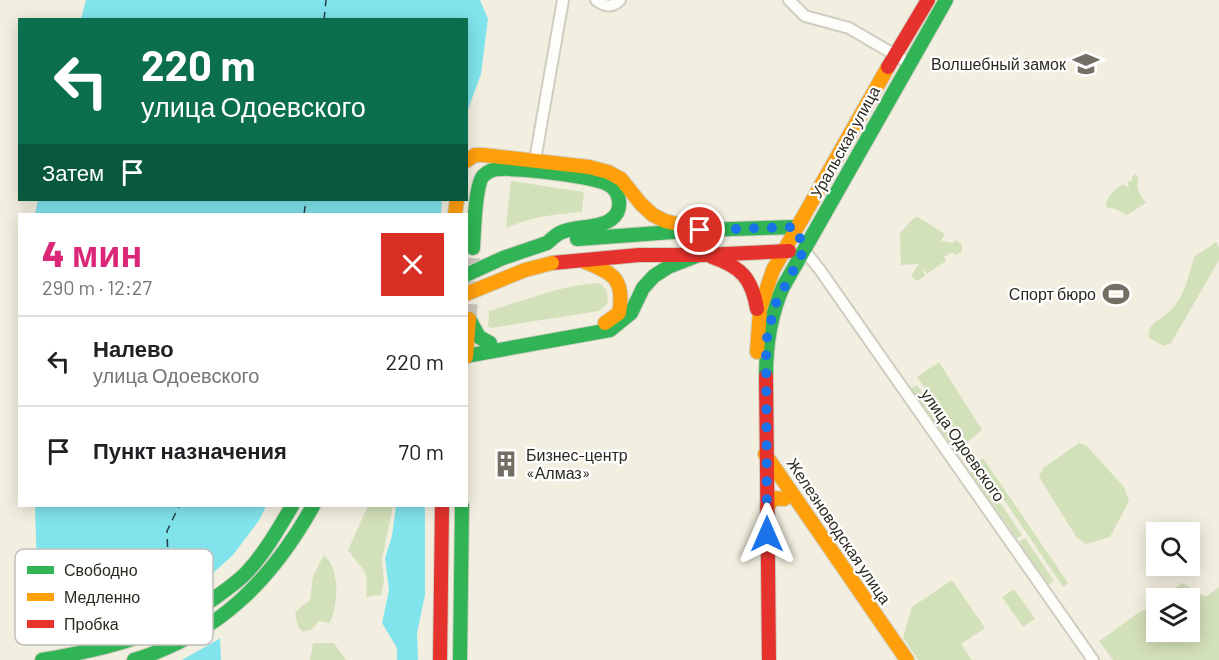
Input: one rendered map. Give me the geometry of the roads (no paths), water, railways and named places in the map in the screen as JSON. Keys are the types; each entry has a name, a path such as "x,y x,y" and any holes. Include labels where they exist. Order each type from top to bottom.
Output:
{"main road":[{"name":"Уральская улица","path":"763,453 758,318 767,284 796,227 928,0"},
{"name":"Уральская улица","path":"761,660 766,351 768,332 778,296 946,0"},
{"path":"468,160 475,155 483,155 589,167 608,172 621,179 653,215 664,221 700,230"},
{"path":"473,248 479,183 484,174 498,168 604,181 613,188 618,195 619,207 608,222 594,227 561,232 547,243"},
{"path":"468,274 503,258 547,243 607,236 700,230 796,227"},
{"name":"улица Одоевского","path":"796,227 804,250"},
{"path":"468,293 518,273 552,263 639,255 701,255 804,250"},
{"path":"468,356 610,330 621,324 631,314 642,290 651,278 666,268 701,255 731,264 746,277 756,294 758,318"},
{"path":"468,346 592,327 609,322 619,313 623,296 618,281 608,270 579,260"},
{"path":"468,332 469,319 474,333 490,343"},
{"name":"Железноводская улица","path":"763,453 767,474 895,660"},
{"name":"Железноводская улица","path":"763,453 907,660"},
{"path":"767,474 769,660"},
{"path":"767,507 773,499 784,500"},
{"path":"213,600 247,572 273,538 291,507"},
{"path":"213,623 261,582 288,548 312,507"},
{"path":"440,660 442,507"},
{"path":"460,660 462,507"},
{"path":"42,660 120,645"},
{"path":"134,660 173,645"}],"street":[{"path":"535,160 563,0"},
{"path":"596,0 612,6 620,0"},
{"path":"789,0 806,16 849,28 909,63"},
{"name":"улица Одоевского","path":"804,250 1093,660"}],"water":[{"path":"86,0 480,0 488,19 481,74 468,109 468,18 81,18"},
{"path":"38,201 442,201 441,213 35,213"},
{"path":"35,507 266,507 257,525 242,580 220,638 221,660 40,660 40,645 213,645 213,549 36,549"},
{"path":"396,507 425,507 425,595 417,633 418,660 397,660 397,648 382,623 389,590 385,558 392,536"}],"tunnel":[{"path":"469,319 473,248"}],"place":[{"name":"Волшебный замок","path":"1086,64"},
{"name":"Спорт бюро","path":"1116,294"},
{"name":"Бизнес-центр «Алмаз»","path":"506,464"}]}
